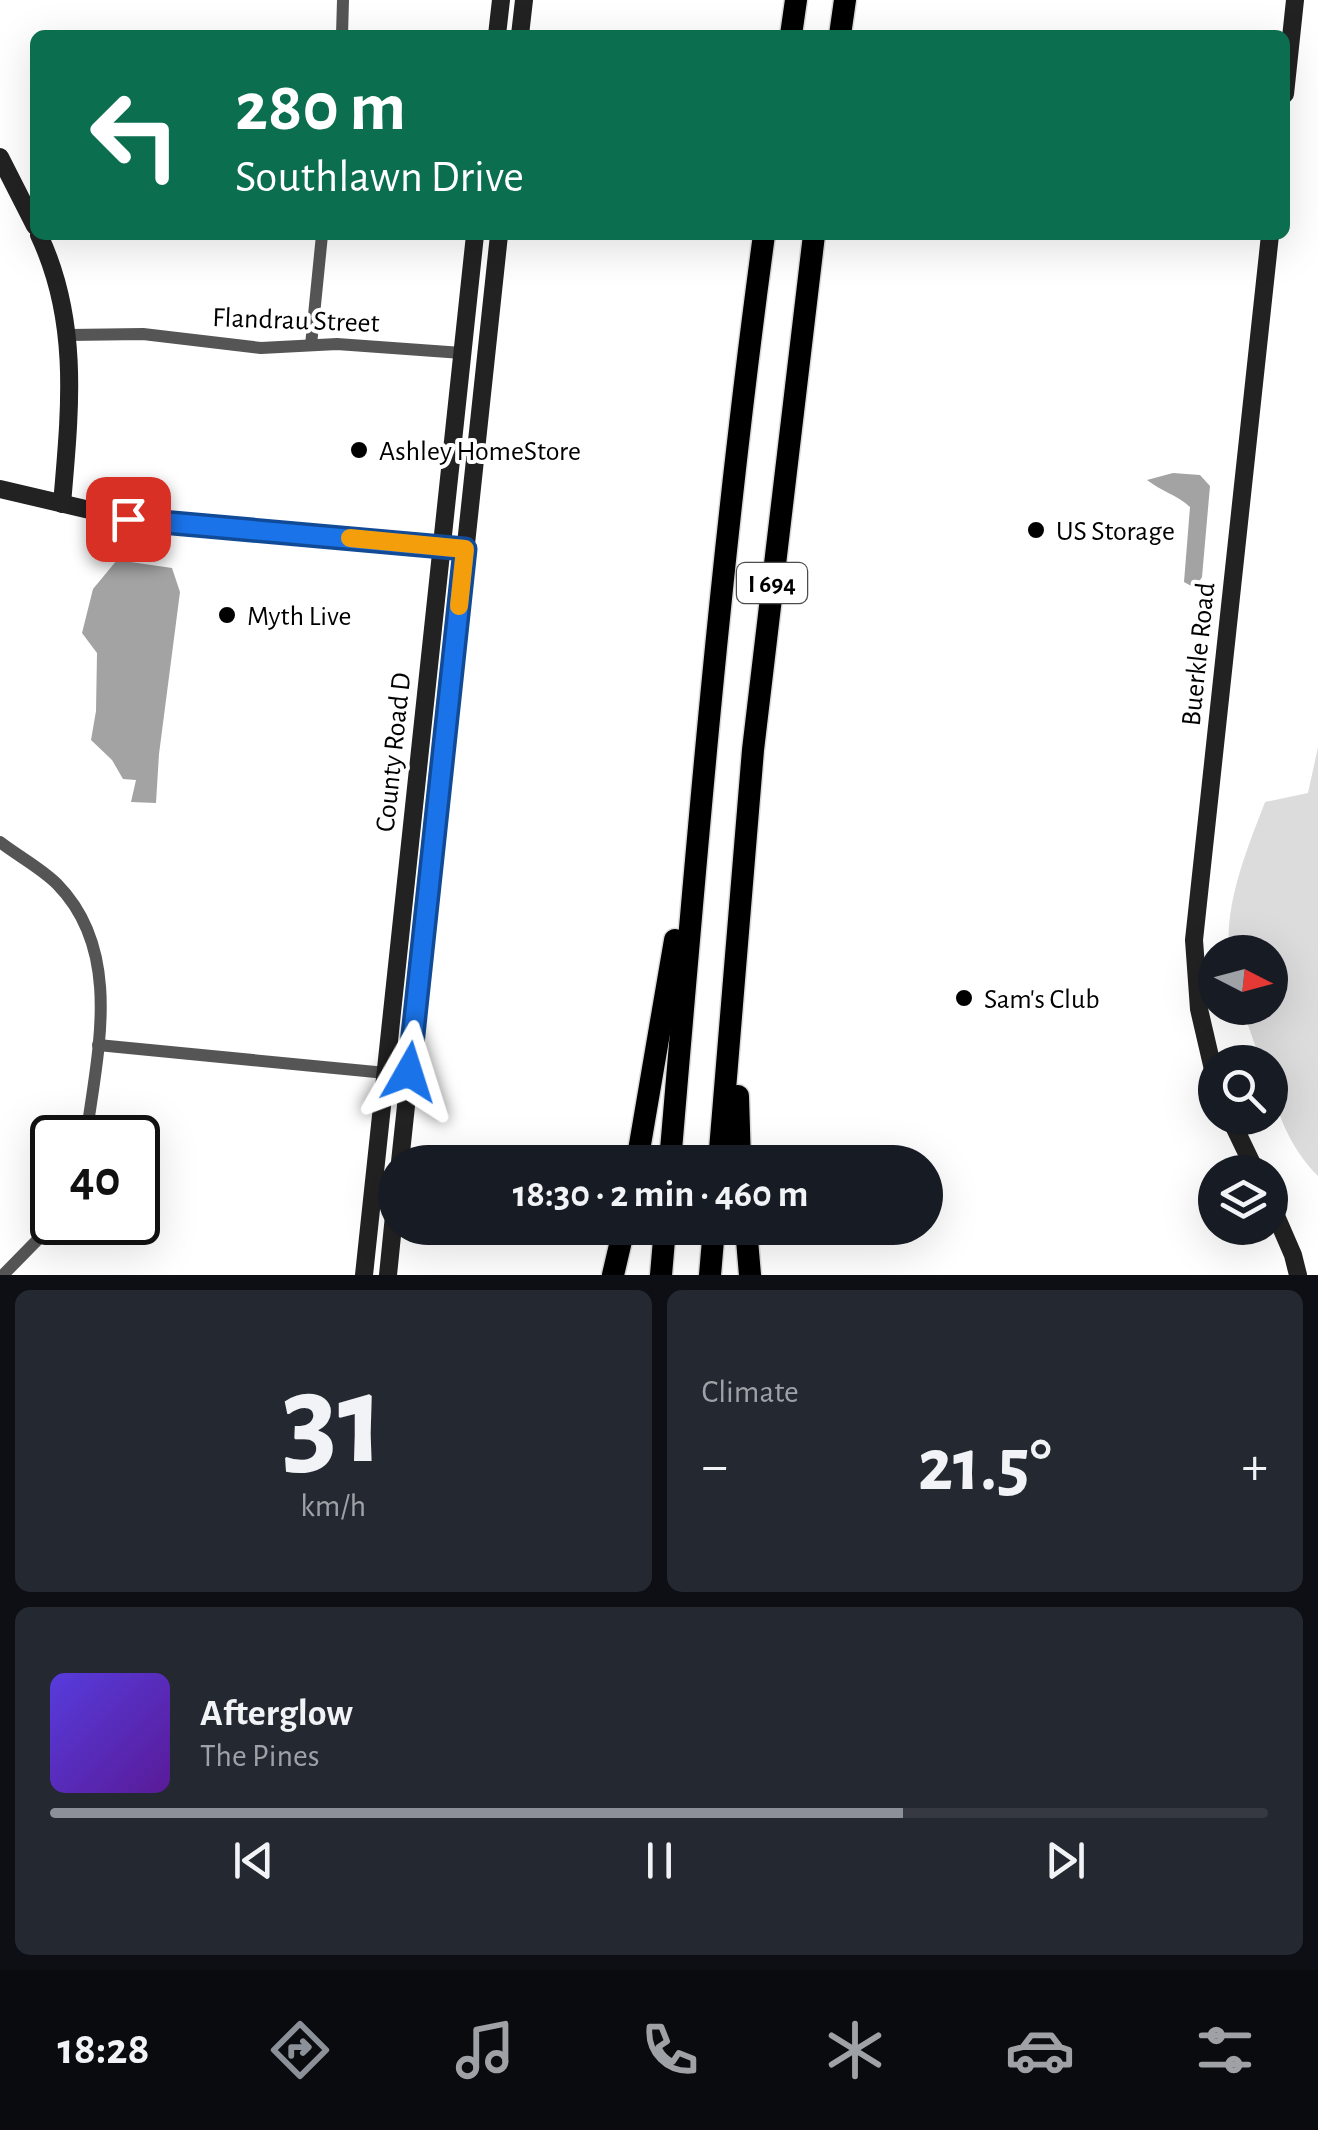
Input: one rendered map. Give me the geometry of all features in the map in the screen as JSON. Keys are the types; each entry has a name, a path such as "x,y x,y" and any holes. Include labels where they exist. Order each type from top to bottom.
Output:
{"highway":[{"path":"793,30 796,0"},
{"path":"841,30 845,0"},
{"name":"I 694","path":"671,1145 700,794 763,240"},
{"name":"I 694","path":"720,1145 754,750 813,240"},
{"path":"640,1145 700,794"},
{"path":"738,932 740,1145"},
{"path":"613,1275 620,1245"},
{"path":"661,1275 664,1245"},
{"path":"710,1275 713,1245"},
{"path":"747,1245 750,1275"}],"street":[{"path":"342,30 343,0"},
{"path":"497,30 500,0"},
{"path":"521,30 524,0"},
{"path":"1290,47 1295,0"},
{"path":"0,157 30,216"},
{"path":"42,240 58,282 69,335 71,388 62,504"},
{"path":"311,345 322,240"},
{"name":"County Road D","path":"364,1275 474,240"},
{"name":"County Road D","path":"402,1145 498,240"},
{"name":"Buerkle Road","path":"1207,1045 1198,1009 1194,940 1269,240"},
{"name":"Flandrau Street","path":"69,335 143,334 262,348 337,344 462,353"},
{"path":"0,489 128,519 465,549"},
{"path":"0,842 56,884 88,932 101,980 89,1115"},
{"path":"98,1045 409,1072"},
{"path":"1288,1242 1298,1275"},
{"path":"3,1275 33,1245"},
{"path":"388,1275 391,1245"}],"shaded area":[{"path":"1173,473 1200,475 1210,486 1202,577 1195,588 1184,582 1190,507 1147,480"},
{"path":"117,560 172,568 180,592 156,803 131,802 136,780 123,779 112,760 91,740 97,653 82,633 93,589"},
{"path":"1318,747 1318,1176 1288,1133 1288,1045 1255,1045 1248,1025 1288,1025 1288,935 1229,935 1239,876 1265,802 1308,793"}],"slow traffic":[{"path":"350,538 465,549 459,606"}],"place":[{"name":"Ashley HomeStore","path":"359,450"},
{"name":"US Storage","path":"1036,530"},
{"name":"Myth Live","path":"227,615"},
{"name":"Sam's Club","path":"964,998"}],"route":[{"path":"128,519 465,549 409,1072"}]}
